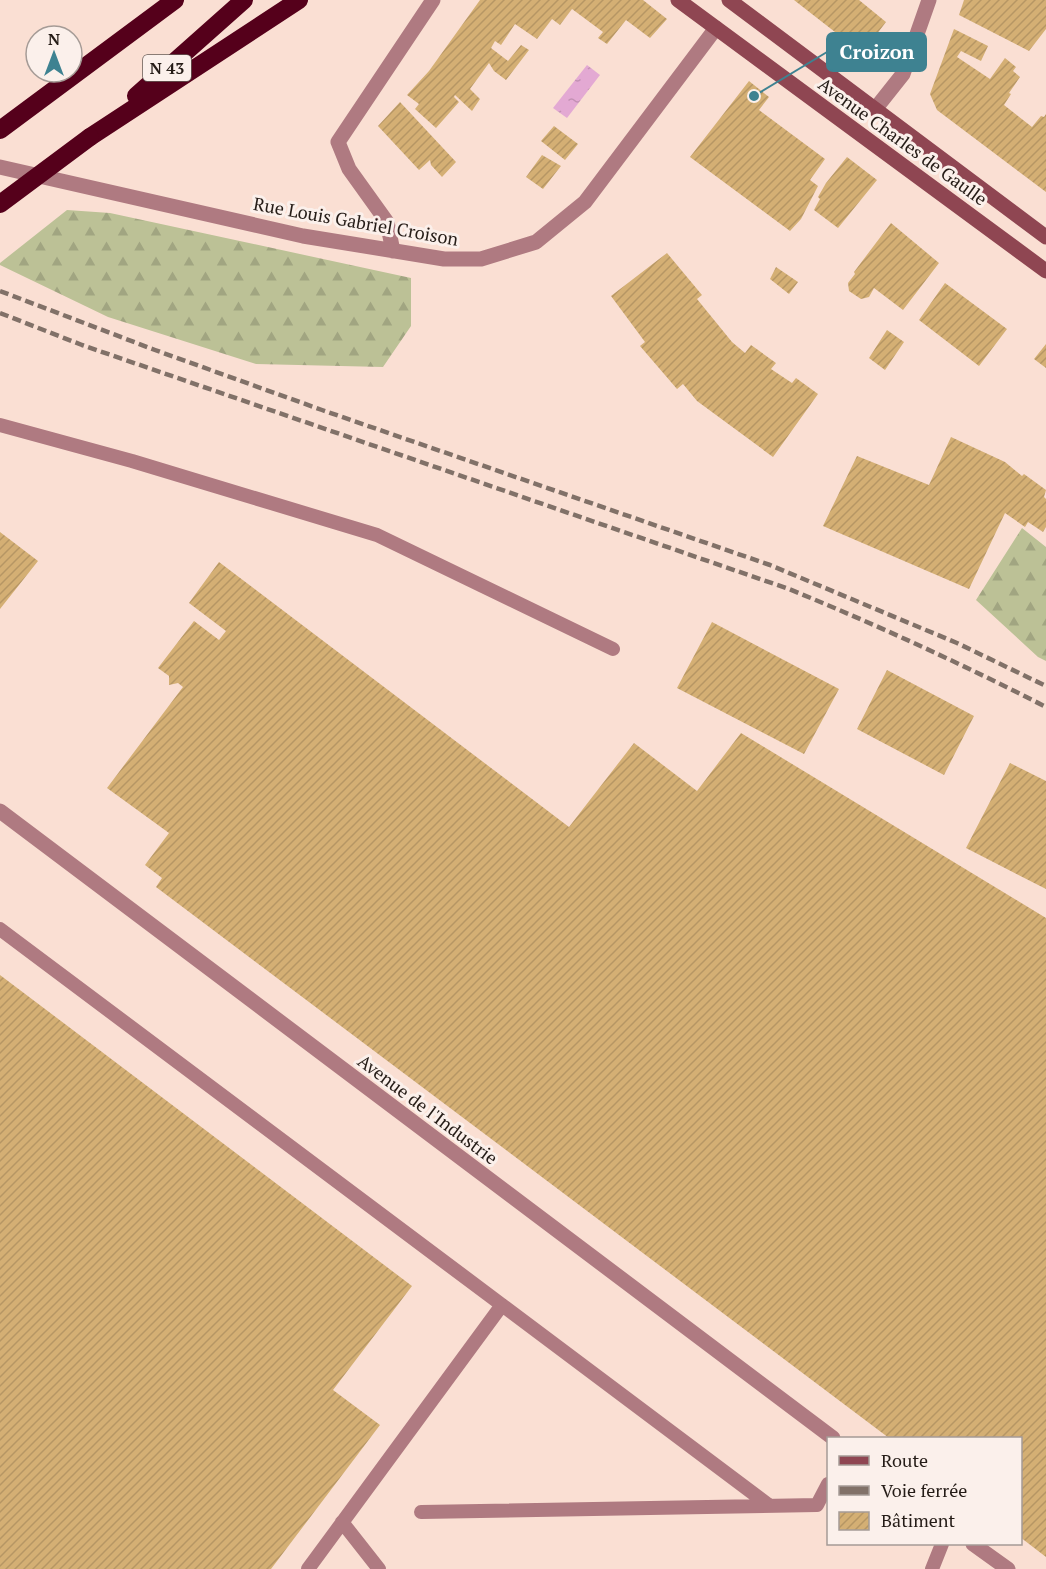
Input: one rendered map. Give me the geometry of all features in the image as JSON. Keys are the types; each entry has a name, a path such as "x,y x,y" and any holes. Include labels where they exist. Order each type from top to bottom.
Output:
{"highway":[{"name":"N 43","path":"0,130 175,0"},
{"name":"N 43","path":"0,204 90,137 244,0"},
{"path":"90,137 299,0"}],"main road":[{"name":"Avenue Charles de Gaulle","path":"678,0 1046,271"},
{"name":"Avenue Charles de Gaulle","path":"729,0 1046,237"}],"street":[{"path":"393,251 387,222 349,169 338,142 433,0"},
{"path":"876,108 903,74 929,0"},
{"name":"Rue Louis Gabriel Croison","path":"0,166 303,236 444,259 481,259 536,242 585,202 716,28"},
{"name":"Avenue de l'Industrie","path":"0,811 832,1437"},
{"path":"974,1545 1008,1569"}],"lane":[{"path":"0,425 132,461 377,536 613,649"},
{"path":"0,929 770,1506"},
{"path":"308,1569 502,1305"},
{"path":"421,1512 817,1505 827,1487"},
{"path":"342,1522 379,1569"},
{"path":"932,1569 942,1545"}],"green space":[{"path":"67,210 110,213 411,278 411,326 383,367 256,364 108,317 0,265"},
{"path":"1022,528 1046,547 1046,661 1038,657 976,600"}],"water":[{"path":"587,65 600,75 567,118 553,108"}],"building":[{"path":"480,0 643,0 667,19 650,38 626,20 607,44 598,38 603,32 572,9 560,25 552,19 537,39 515,24 501,45 495,41 491,48 508,61 521,45 529,50 506,80 494,71 489,63 470,89 480,99 472,111 455,95 454,97 459,102 436,128 415,109 419,104 407,95 429,71"},
{"path":"794,0 859,0 886,22 873,39 877,43 867,57"},
{"path":"964,0 1046,0 1046,29 1029,51 959,15"},
{"path":"954,29 988,46 981,61 961,51 957,57 990,79 1005,58 1016,67 1013,71 1020,77 1004,105 1032,127 1041,116 1044,117 1046,114 1046,192 937,110 930,94"},
{"path":"749,81 769,97 759,110 825,159 810,180 818,186 801,219 790,231 690,157"},
{"path":"400,102 456,162 442,177 431,165 430,160 419,170 378,126"},
{"path":"554,126 578,144 565,160 541,141"},
{"path":"542,155 561,166 543,189 526,177"},
{"path":"847,157 877,180 838,228 814,210 826,183"},
{"path":"891,223 939,263 903,310 874,288 869,297 861,299 849,291 848,283 855,274 854,272"},
{"path":"667,253 702,295 697,299 732,342 745,353 751,345 776,363 771,369 792,383 796,378 818,394 773,457 697,401 683,384 677,389 640,346 645,342 611,296"},
{"path":"776,267 798,282 789,294 770,279"},
{"path":"945,283 1007,329 979,366 919,320"},
{"path":"887,330 904,342 885,370 869,358"},
{"path":"1046,344 1046,368 1034,359"},
{"path":"951,437 1005,462 1022,476 1024,474 1046,490 1044,497 1046,499 1046,527 1043,532 1028,522 1025,527 1005,513 969,589 823,526 857,456 929,485"},
{"path":"0,532 38,561 0,609"},
{"path":"219,562 569,827 634,743 697,791 741,733 1046,918 1046,1557 1022,1539 1022,1437 888,1437 156,887 162,878 145,865 169,833 107,788 183,687 178,683 169,685 169,676 158,668 194,621 219,640 226,631 189,603"},
{"path":"712,622 839,689 804,754 677,688"},
{"path":"887,670 974,716 944,775 857,729"},
{"path":"1010,763 1046,781 1046,889 966,848"},
{"path":"0,975 412,1286 333,1390 380,1425 271,1569 0,1569"}],"railway":[{"path":"0,291 322,410 770,565 957,643 1046,686"},
{"path":"0,313 82,345 789,589 919,645 1046,707"}],"place":[{"name":"Croizon","path":"754,96"}]}
